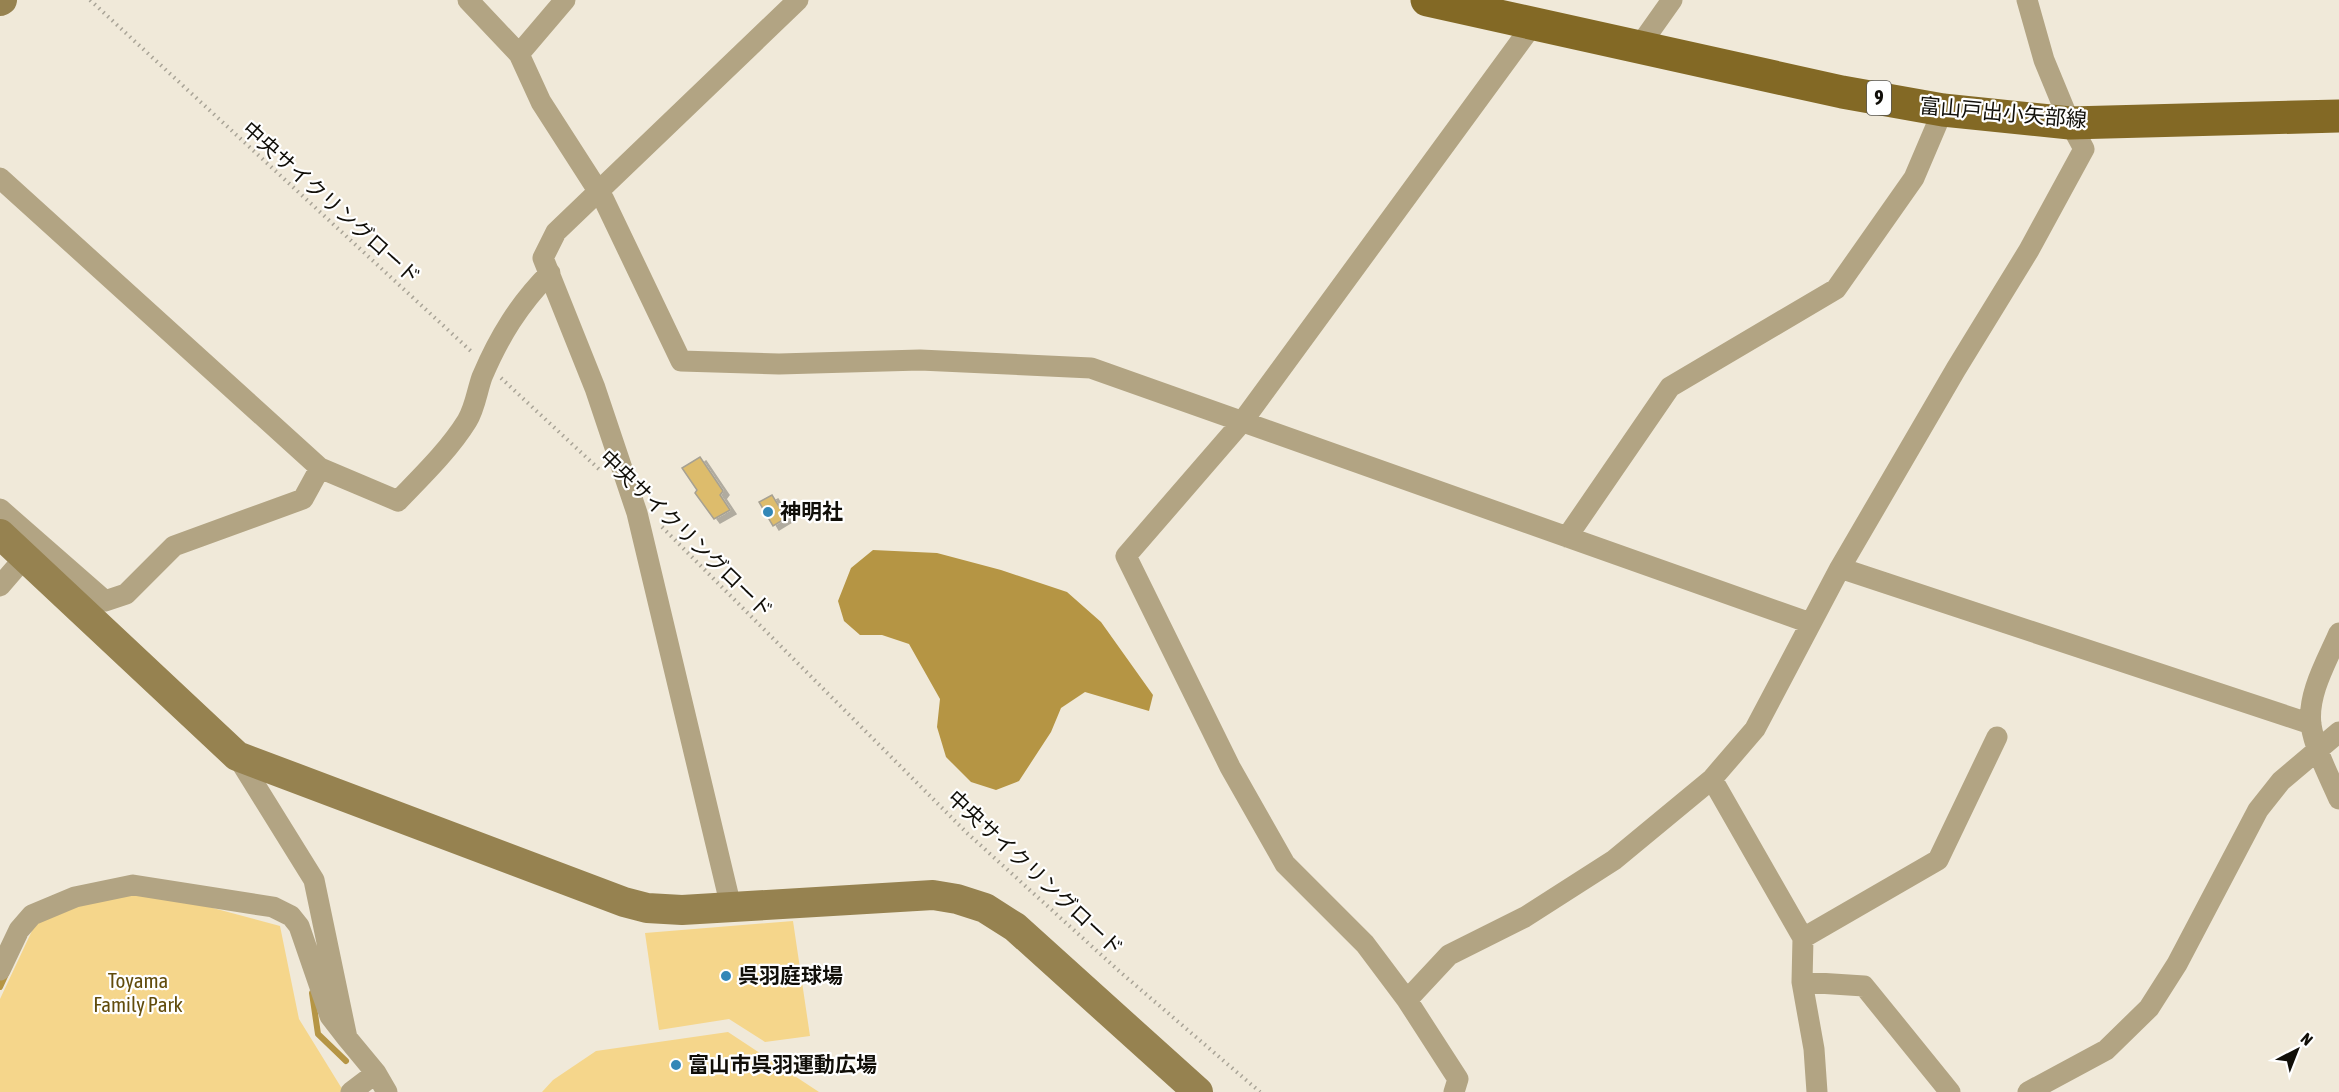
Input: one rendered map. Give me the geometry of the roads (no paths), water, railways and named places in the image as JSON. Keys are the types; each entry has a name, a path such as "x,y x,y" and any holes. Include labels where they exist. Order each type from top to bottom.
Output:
{"main road":[{"name":"富山戸出小矢部線","path":"1427,0 1638,48 1942,110 2070,123 2339,116"}],"street":[{"path":"468,0 519,54 541,102 598,192 681,361 778,364 920,360 1092,368 1810,623"},
{"path":"519,54 566,0"},
{"path":"731,907 633,501 595,387 543,258 556,232 798,0"},
{"path":"1638,48 1672,0"},
{"path":"1407,1000 1449,955 1526,918 1614,860 1712,778 1755,729 1840,568 1956,369 2029,250 2084,149 2070,123 2044,60 2027,0"},
{"path":"1454,1092 1458,1079 1407,1000 1365,944 1285,864 1230,767 1126,556 1242,422 1534,23"},
{"path":"1567,537 1670,387 1836,289 1914,178 1942,110"},
{"path":"0,178 320,468 398,501 435,462 468,419 487,365 502,333 531,293 550,273"},
{"path":"0,509 105,600 126,594 174,546 303,499 320,468"},
{"path":"0,534 237,756 314,880 347,1038"},
{"path":"0,586 25,558"},
{"path":"1840,568 2311,724"},
{"path":"2339,633 2314,694 2311,724 2318,748 2339,799"},
{"path":"2028,1092 2106,1050 2149,1008 2176,964 2258,810 2281,781 2339,732"},
{"path":"1803,938 1938,860 1997,737"},
{"path":"237,756 624,902 646,908 682,910 911,894 957,899 985,908 1015,927 1198,1092"},
{"path":"1712,778 1803,938 1802,982 1814,1048 1817,1092"},
{"path":"0,970 20,930 32,915 75,897 133,885 273,907 291,916 299,926 330,1016 376,1073 387,1092"},
{"path":"1802,982 1864,986 1950,1092"},
{"path":"351,1092 376,1073"}],"waterway":[{"path":"0,987 6,974"},
{"path":"312,993 318,1034 346,1061"}],"place":[{"name":"神明社","path":"768,512"},
{"name":"呉羽庭球場","path":"726,976"},
{"name":"富山市呉羽運動広場","path":"676,1065"}],"park label":[{"name":"Toyama Family Park","path":"138,993"}]}
